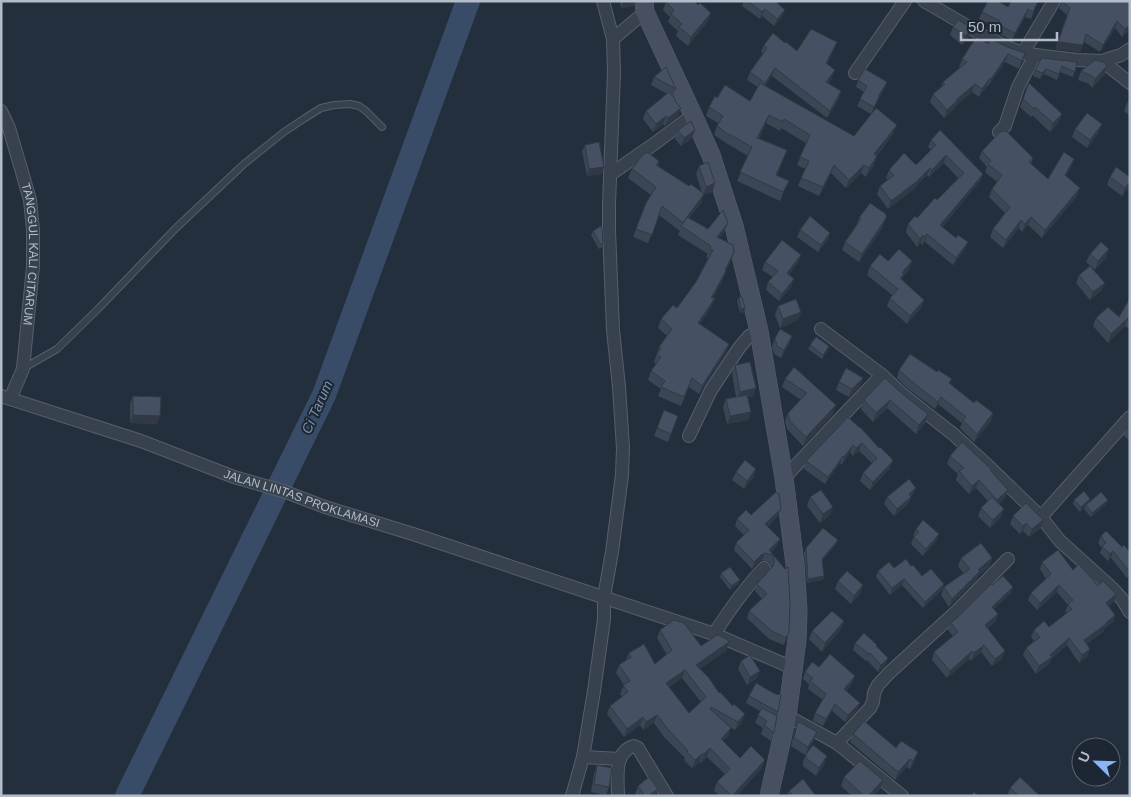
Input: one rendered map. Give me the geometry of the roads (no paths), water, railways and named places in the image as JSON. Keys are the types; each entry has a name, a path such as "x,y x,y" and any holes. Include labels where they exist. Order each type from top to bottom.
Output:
{"street":[{"path":"572,796 583,757 594,691 604,618 604,596 621,484 623,448 613,330 609,230 614,72 613,39 603,1"},
{"path":"855,73 905,1"},
{"path":"924,1 984,36 1007,47 1029,54 1102,61 1121,55 1130,49"},
{"path":"999,132 1006,126 1029,54 1054,1"},
{"path":"613,39 644,7 711,156 734,226 759,331 784,478 795,564 798,610 787,716 769,796"},
{"path":"1102,61 1130,83"},
{"name":"TANGGUL KALI CITARUM","path":"1,111 9,128 30,200 34,230 34,266 23,368 6,397"},
{"path":"611,174 694,115"},
{"path":"821,329 953,434 1041,517 1060,542 1113,589 1126,594 1130,612"},
{"path":"690,436 711,390 734,355 749,336 759,331"},
{"path":"784,478 882,376"},
{"name":"JALAN LINTAS PROKLAMASI","path":"6,397 133,438 234,477 283,491 325,507 604,596 714,634 793,668"},
{"path":"1041,517 1130,417"},
{"path":"837,743 870,708 874,702 874,693 878,685 888,673 957,611 1008,559"},
{"path":"714,634 746,587 764,568"},
{"path":"787,716 837,743 902,796"},
{"path":"618,796 618,765 622,755 628,748 634,746 637,747 668,796"},
{"path":"583,757 620,759"}],"lane":[{"path":"23,368 57,349 176,228 244,164 284,132 321,108 350,104 359,106 366,111 382,127"}],"waterway":[{"name":"Ci Tarum","path":"127,796 324,395 468,1"}]}
